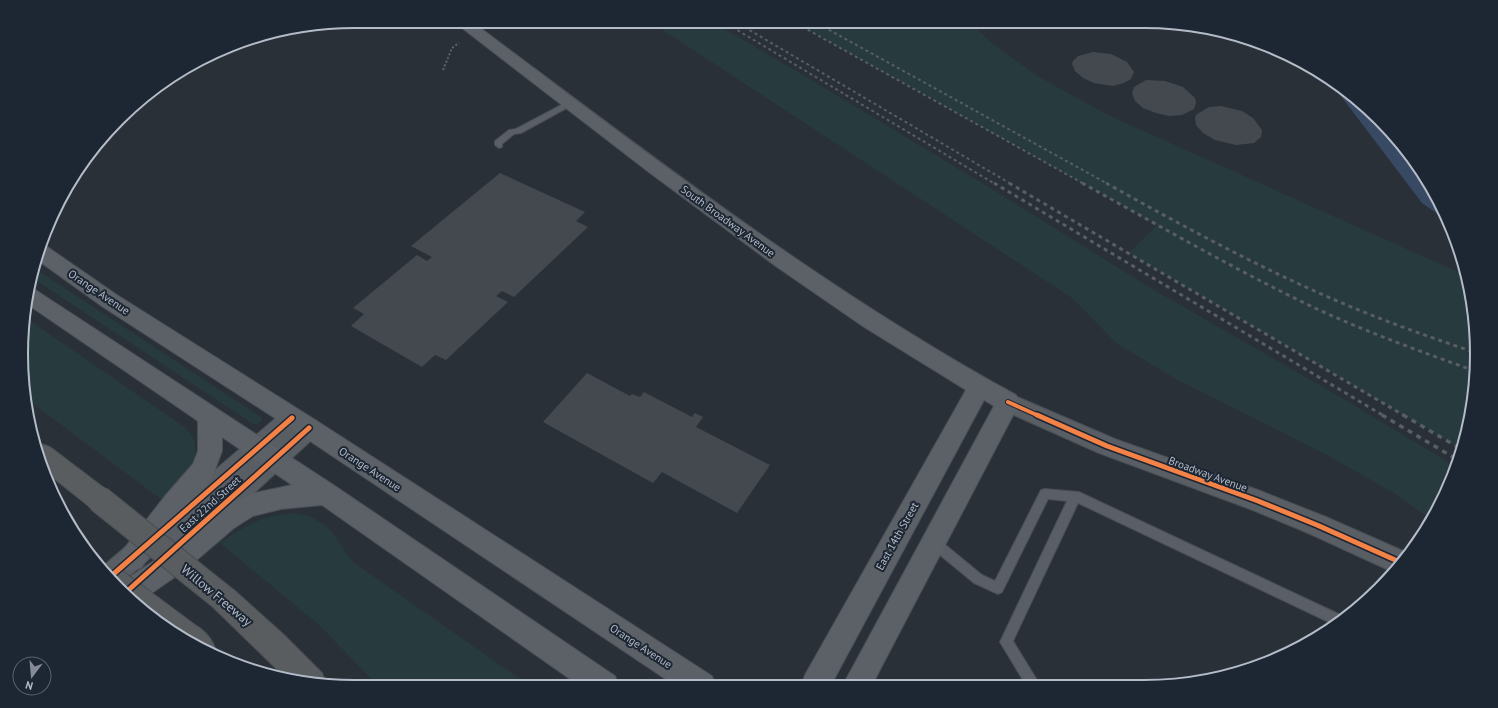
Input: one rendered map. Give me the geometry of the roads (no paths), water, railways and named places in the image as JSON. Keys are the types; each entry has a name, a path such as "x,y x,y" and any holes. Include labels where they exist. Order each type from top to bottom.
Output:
{"highway":[{"name":"Willow Freeway","path":"44,457 224,599 305,676"}],"main road":[{"name":"South Broadway Avenue","path":"470,28 703,204 794,269 882,329 940,365 1008,402"},
{"name":"Orange Avenue","path":"44,254 110,301 300,423 693,680"},
{"path":"33,297 326,494 596,680"},
{"name":"East 14th Street","path":"817,680 980,387"},
{"path":"860,680 1008,402"},
{"path":"132,559 174,504 203,470 210,451 210,417"},
{"path":"130,591 184,556 220,525 253,504 281,497 326,494"}],"street":[{"name":"Broadway Avenue","path":"1008,402 1107,446 1258,501 1317,525 1396,560"},
{"name":"East 22nd Street","path":"114,575 265,454 300,423"},
{"name":"East 22nd Street","path":"129,590 265,454"}],"lane":[{"path":"518,131 570,104"},
{"path":"933,542 978,579 998,588 1045,494 1075,496 1334,619"},
{"path":"1031,680 1006,642 1075,496"}],"water":[{"path":"1338,92 1375,123 1403,156 1426,191 1438,214 1422,203"}],"railway":[{"path":"734,28 995,184"},
{"path":"746,28 1011,184"},
{"path":"805,28 1084,184"},
{"path":"826,28 1108,184"},
{"path":"994,183 1384,416"},
{"path":"1009,183 1405,416"},
{"path":"1082,183 1228,264 1317,309 1376,334 1469,369"},
{"path":"1106,183 1219,244 1306,287 1387,321 1470,350"},
{"path":"1382,415 1453,457"},
{"path":"1403,415 1457,446"}]}
